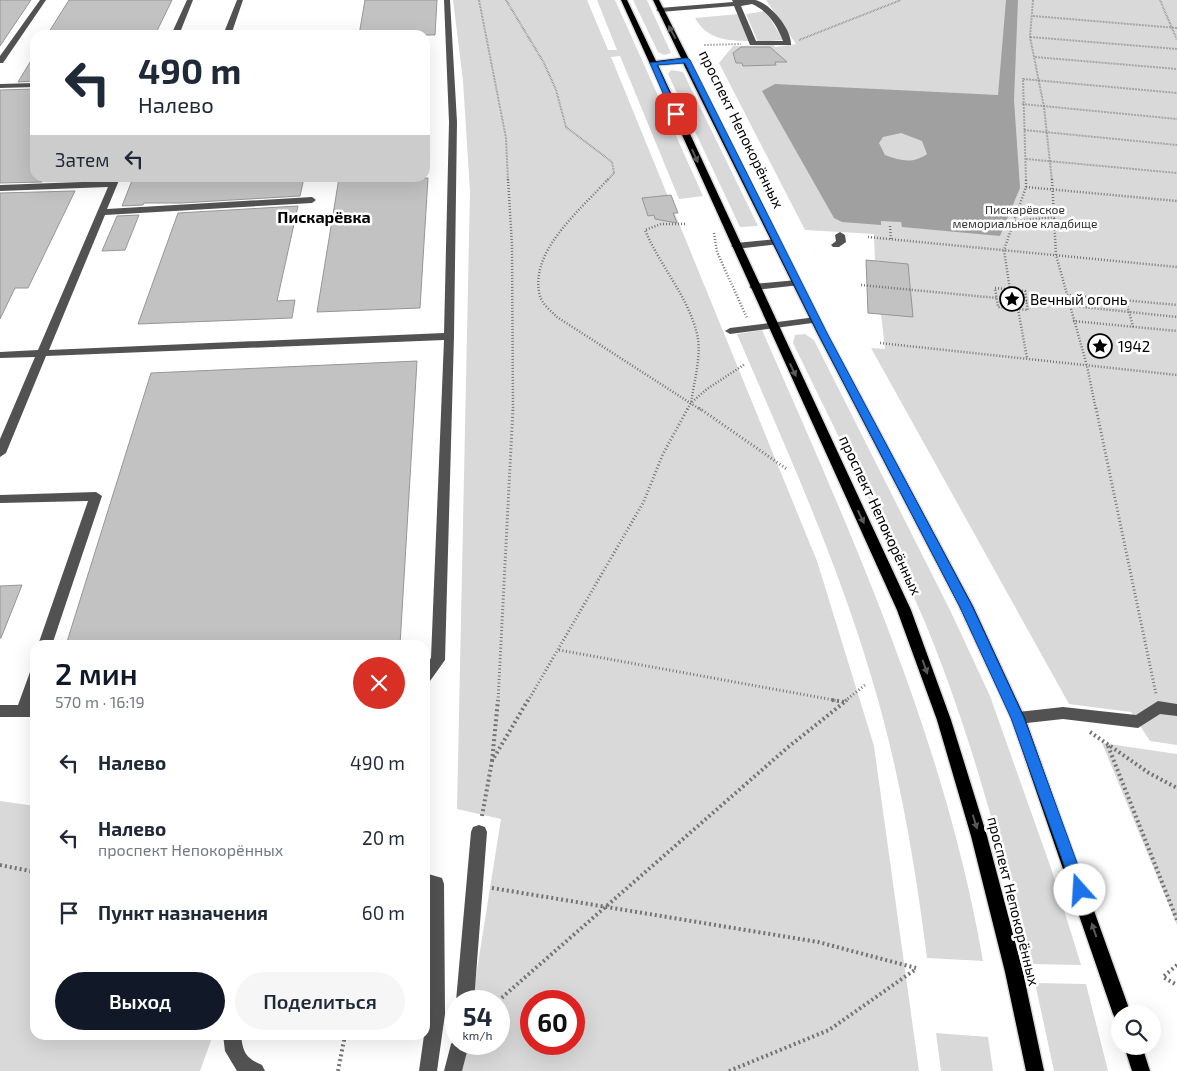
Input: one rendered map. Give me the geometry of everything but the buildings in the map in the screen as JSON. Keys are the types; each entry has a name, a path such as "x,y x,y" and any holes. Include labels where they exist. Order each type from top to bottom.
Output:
{"main road":[{"name":"проспект Непокорённых","path":"624,0 754,287 904,610 944,720 981,845 1014,972 1035,1071"},
{"name":"проспект Непокорённых","path":"656,0 797,283 966,606 1018,718 1119,1005"},
{"path":"653,63 687,60"},
{"path":"1136,1055 1141,1071"}],"lane":[{"path":"0,61 43,0"},
{"path":"177,30 190,0"},
{"path":"229,30 240,0"},
{"path":"430,670 438,660 449,336 453,122 447,0"},
{"path":"736,2 753,43 788,43"},
{"path":"660,10 753,2 762,5 768,10 788,43"},
{"path":"0,86 30,85"},
{"path":"0,188 98,182"},
{"path":"0,453 114,182"},
{"path":"102,212 312,200"},
{"path":"836,245 841,242 840,235"},
{"path":"736,246 777,242"},
{"path":"754,287 797,283"},
{"path":"730,331 816,320"},
{"path":"0,355 449,336"},
{"path":"0,499 96,496 47,640"},
{"path":"1018,718 1063,713 1140,722 1158,707 1177,710"},
{"path":"0,711 29,711"},
{"path":"466,990 479,832"},
{"path":"428,1071 436,1014 437,938 436,884 430,882"},
{"path":"233,1040 234,1051 247,1070 256,1071"},
{"path":"453,1071 457,1055"}],"path":[{"path":"479,832 492,761 499,688 514,394 512,245 506,138 480,0"},
{"path":"506,0 544,63 556,90 566,127 608,158 612,162 614,173 567,224 544,255 538,275 540,298 557,317 691,402 788,470"},
{"path":"788,43 806,39 901,0"},
{"path":"1033,0 1030,37 1044,107 1051,162 1056,217 1056,255 1086,366 1158,707"},
{"path":"1160,0 1177,40"},
{"path":"1033,16 1177,28"},
{"path":"1030,37 1177,50"},
{"path":"704,45 753,43"},
{"path":"1035,57 1177,69"},
{"path":"1010,290 1004,250 1026,188 1022,104 1023,80 1177,93"},
{"path":"1022,104 1177,119"},
{"path":"1024,130 1177,145"},
{"path":"1026,159 1177,173"},
{"path":"1026,188 1177,201"},
{"path":"1014,221 1056,217"},
{"path":"492,761 559,650 643,503 663,454 691,402 698,354 696,331 679,291 653,249 645,230 661,224 685,224"},
{"path":"890,226 891,239"},
{"path":"714,233 717,252 751,328"},
{"path":"868,237 1177,267"},
{"path":"862,285 997,298"},
{"path":"995,288 1025,291 1028,310 998,307 997,298 995,288"},
{"path":"1067,295 1177,305"},
{"path":"1126,300 1133,327"},
{"path":"1026,301 1177,317"},
{"path":"1018,309 1027,358"},
{"path":"1073,321 1177,331"},
{"path":"880,343 1177,375"},
{"path":"691,402 745,364"},
{"path":"559,650 845,702"},
{"path":"510,990 786,748 866,686"},
{"path":"1063,713 1108,746 1177,788"},
{"path":"1108,746 1177,920"},
{"path":"0,865 30,871"},
{"path":"474,885 818,942 916,968 829,1030 729,1071"},
{"path":"1177,964 1163,977 1177,985"},
{"path":"338,1071 344,1040"}],"green space":[{"path":"453,0 587,0 608,50 617,50 597,0 615,0 703,196 679,199 620,56 611,57 817,561 874,746 919,1071 460,1071 463,1055 510,1055 510,990 474,990 501,819 457,809 470,191 463,81"},
{"path":"633,0 647,0 671,53 664,55 658,52"},
{"name":"Пискарёвское мемориальное кладбище","path":"766,0 1177,0 1177,745 1150,741 1131,712 1069,704 871,348 885,349 881,314 868,313 866,260 875,261 874,234 805,230 719,63 733,46 774,45 775,47 796,44"},
{"path":"766,11 783,40 758,42 746,14"},
{"path":"739,14 749,41 725,39 711,35 695,18"},
{"path":"671,70 683,72 758,226 740,227 668,74"},
{"path":"762,330 861,561 920,718 945,798 966,879 983,961 927,958 905,816 890,746 871,676 826,545 737,334"},
{"path":"805,334 814,340 950,610 990,696 1052,871 1081,965 1030,964 995,830 954,699 906,579 793,343 795,335"},
{"path":"1102,743 1177,754 1177,925"},
{"path":"0,801 30,805 30,1040 211,1040 200,1071 0,1071"},
{"path":"1035,983 1086,984 1108,1071 1054,1071"},
{"path":"936,1033 988,1037 993,1071 941,1071"}],"shaded area":[{"path":"1006,0 1018,0 1014,100 1020,188 1000,236 902,227 901,222 881,221 881,225 842,222 834,218 762,91 775,84 998,95","holes":["901,133 922,141 927,154 912,160 896,159 885,155 879,143 883,137"]}],"place":[{"name":"Вечный огонь","path":"1012,299"},
{"name":"1942","path":"1100,346"}],"district":[{"name":"Пискарёвка","path":"324,216"}],"route":[{"path":"676,114 653,63 687,60 822,333 966,606 1018,718 1080,890"}]}
